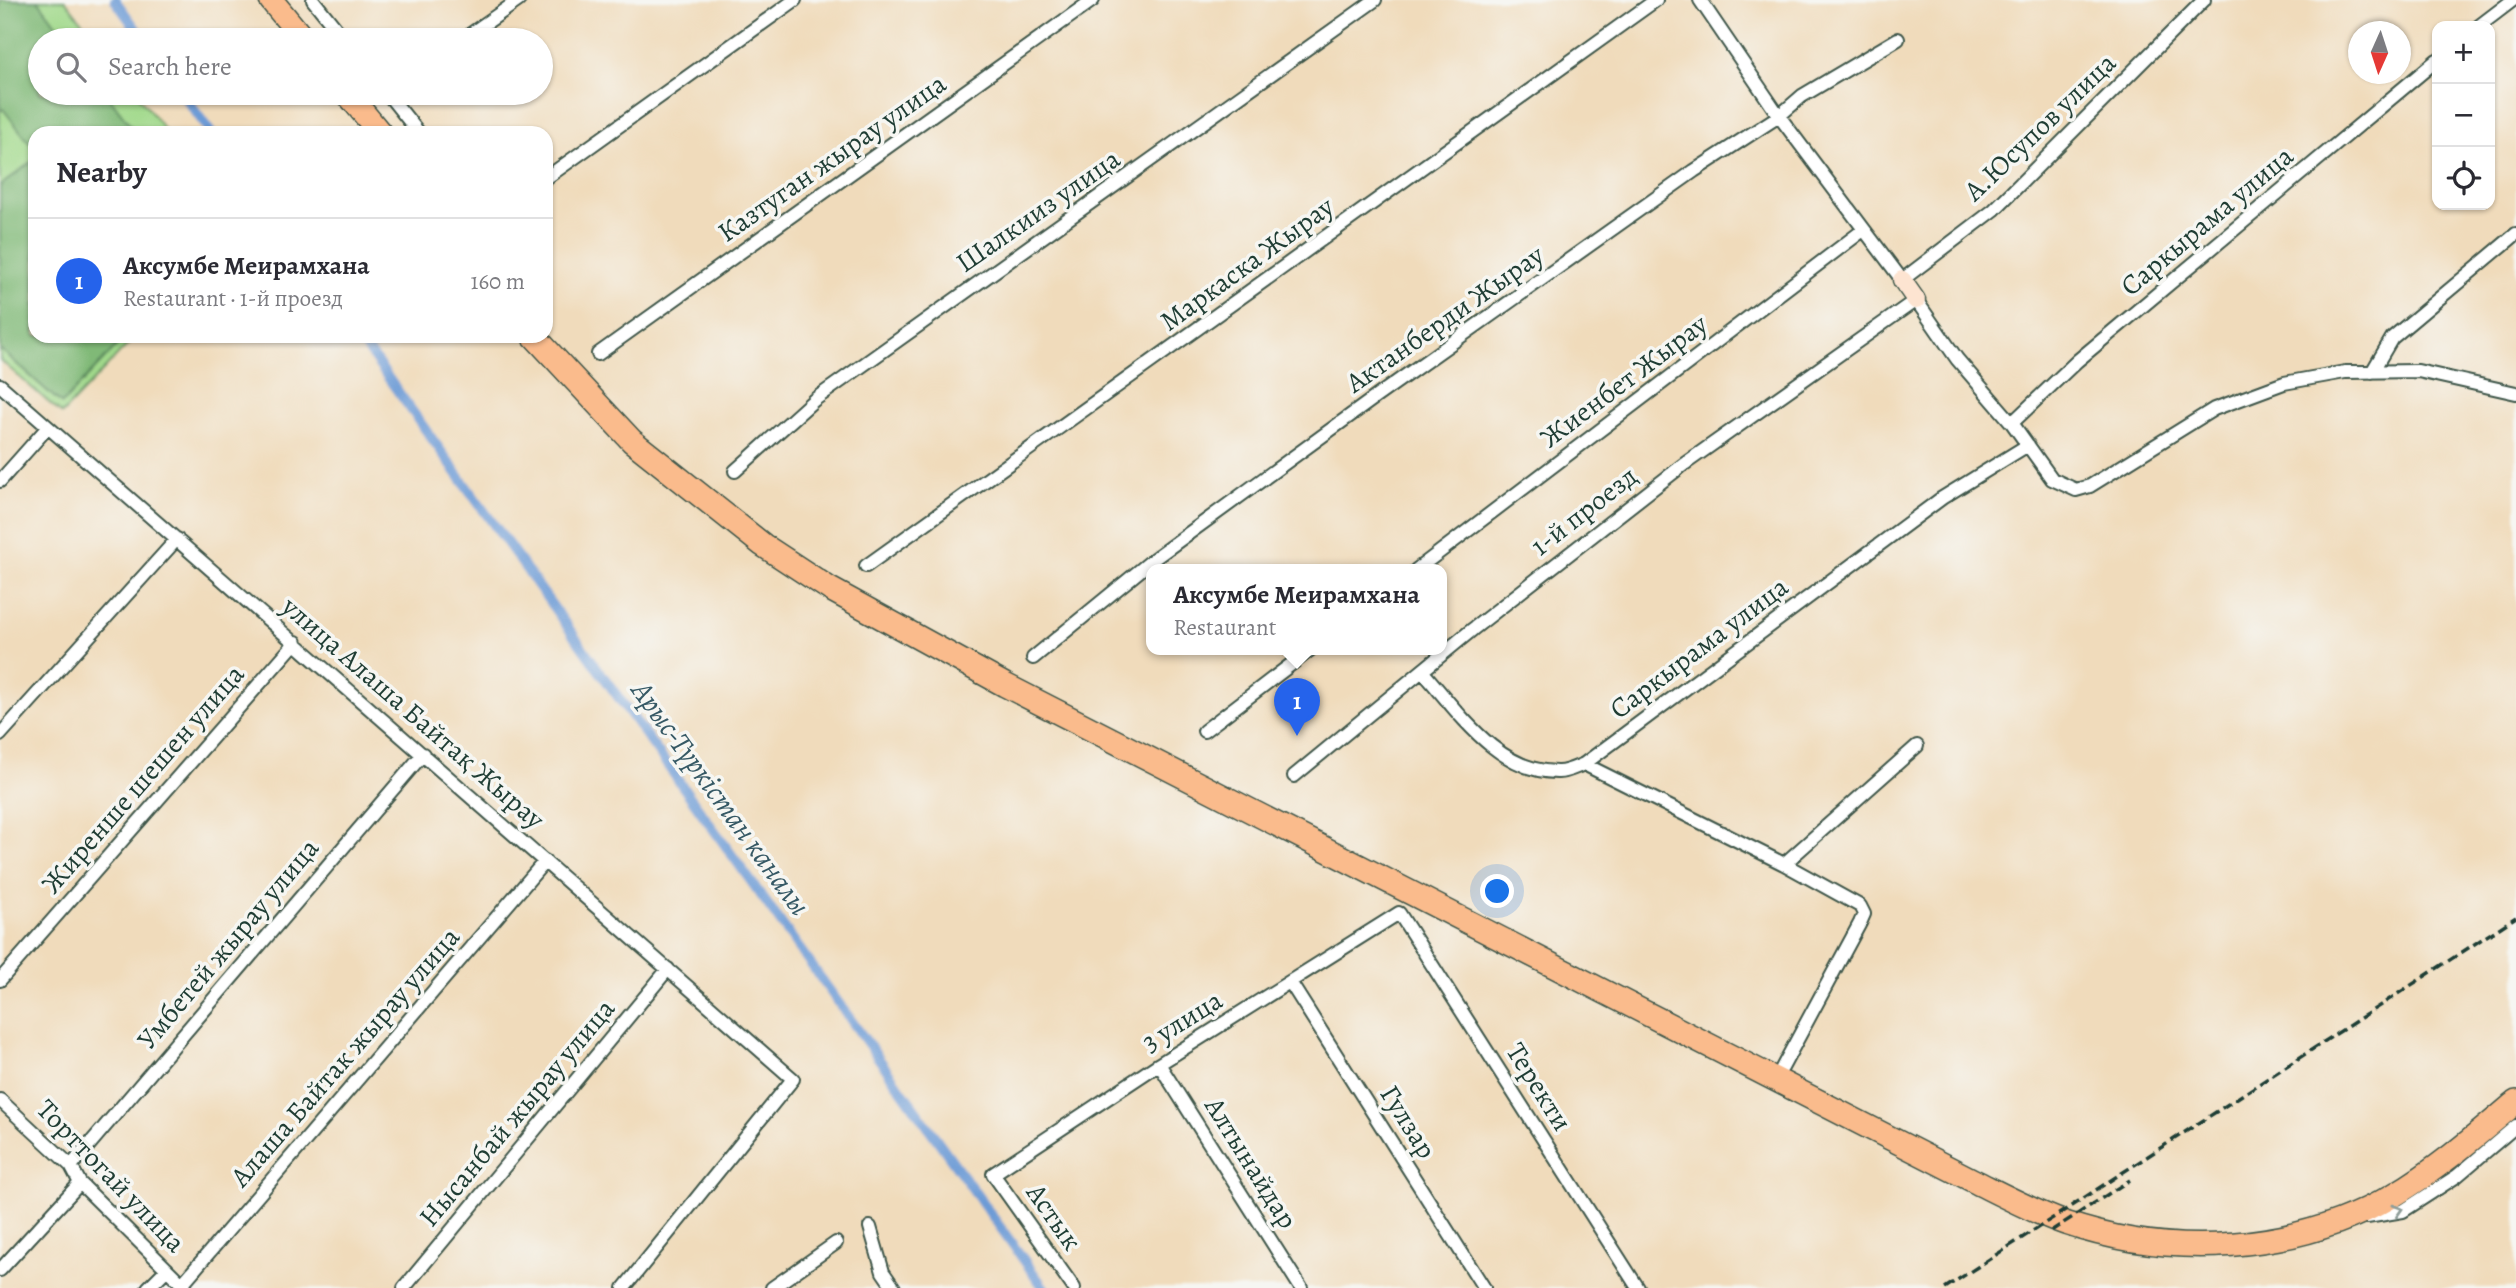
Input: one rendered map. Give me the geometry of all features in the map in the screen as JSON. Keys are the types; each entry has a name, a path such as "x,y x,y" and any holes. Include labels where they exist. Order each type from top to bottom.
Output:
{"highway":[{"path":"253,0 276,28"},
{"path":"271,0 294,28"},
{"path":"339,105 356,126"},
{"path":"357,105 374,126"},
{"path":"553,337 641,431 761,527 836,578 1012,673 1980,1169 2066,1209 2140,1228 2183,1232 2227,1232 2309,1216 2349,1202 2385,1185 2418,1163 2516,1084"},
{"path":"541,343 632,441 763,545 830,589 1005,685 1984,1187 2064,1223 2138,1241 2228,1245 2268,1240 2332,1222 2391,1196 2426,1174 2516,1102"}],"street":[{"path":"313,0 335,28"},
{"path":"479,28 519,0"},
{"path":"553,173 795,0"},
{"name":"Казтуган жырау улица","path":"598,354 1093,0"},
{"name":"Шалкииз улица","path":"735,471 814,400 1375,0"},
{"name":"Маркаска Жырау","path":"866,566 1656,0"},
{"path":"1700,0 1779,116 1862,230 1902,280 1957,359 2012,423 2052,479 2076,490 2090,486 2214,409 2284,383 2345,372 2418,370 2516,393"},
{"name":"А.Юсупов улица","path":"1902,280 1994,210 2204,0"},
{"path":"2486,21 2513,0"},
{"name":"Актанберди Жырау","path":"1148,564 1377,396 1779,116 1801,96 1898,39"},
{"name":"Саркырама улица","path":"2012,423 2077,361 2432,65"},
{"path":"397,105 414,126"},
{"name":"Жиенбет Жырау","path":"1424,564 1862,230"},
{"path":"2372,372 2392,338 2516,234"},
{"name":"1-й проезд","path":"1447,651 1683,466 1916,300"},
{"name":"улица Алаша Байтақ Жырау","path":"0,385 793,1079 629,1286"},
{"path":"0,481 48,427"},
{"name":"Саркырама улица","path":"1584,765 1942,498 2028,445"},
{"path":"0,735 177,539"},
{"name":"Актанберди Жырау","path":"1033,658 1146,565"},
{"name":"Жиренше шешен улица","path":"0,980 296,642"},
{"path":"1204,731 1303,655"},
{"name":"1-й проезд","path":"1294,776 1442,655"},
{"path":"1422,671 1493,748 1545,771 1561,772 1584,765 1784,864 1860,906 1864,914 1782,1068"},
{"path":"1784,864 1917,746"},
{"name":"Умбетей жырау улица","path":"71,1166 423,754"},
{"name":"Алаша Байтак жырау улица","path":"184,1286 545,861"},
{"name":"3 улица","path":"993,1174 1159,1064 1399,913"},
{"name":"Теректи","path":"1399,913 1638,1288"},
{"name":"Нысанбай жырау улица","path":"404,1288 668,969"},
{"name":"Гулзар","path":"1290,982 1484,1288"},
{"name":"Алтынайдар","path":"1159,1064 1301,1288"},
{"name":"Торттогай улица","path":"0,1100 71,1166 80,1183 184,1286"},
{"path":"2332,1222 2403,1211 2457,1176 2516,1126"},
{"name":"Астык","path":"993,1174 1074,1288"},
{"path":"0,1270 80,1183"},
{"path":"870,1227 883,1272 894,1288"},
{"path":"772,1288 836,1243"},
{"path":"148,1288 167,1269"}],"green space":[{"path":"0,0 65,0 87,28 28,28 28,105 145,105 162,126 28,126 28,343 129,343 62,414 0,360"},
{"path":"0,0 38,0 59,28 28,28 28,105 115,105 131,126 28,126 28,141 3,109 0,111"},
{"path":"28,164 28,343 119,343 62,404 0,349 0,186"}],"waterway":[{"name":"Арыс-Түркістан каналы","path":"115,0 135,28"},
{"name":"Арыс-Түркістан каналы","path":"191,105 206,126"},
{"name":"Арыс-Түркістан каналы","path":"363,343 1044,1288"}],"railway":[{"path":"1945,1288 2516,917"},
{"path":"2051,1231 2130,1180"}],"place":[{"name":"Аксумбе Меирамхана","path":"1297,736"}]}
